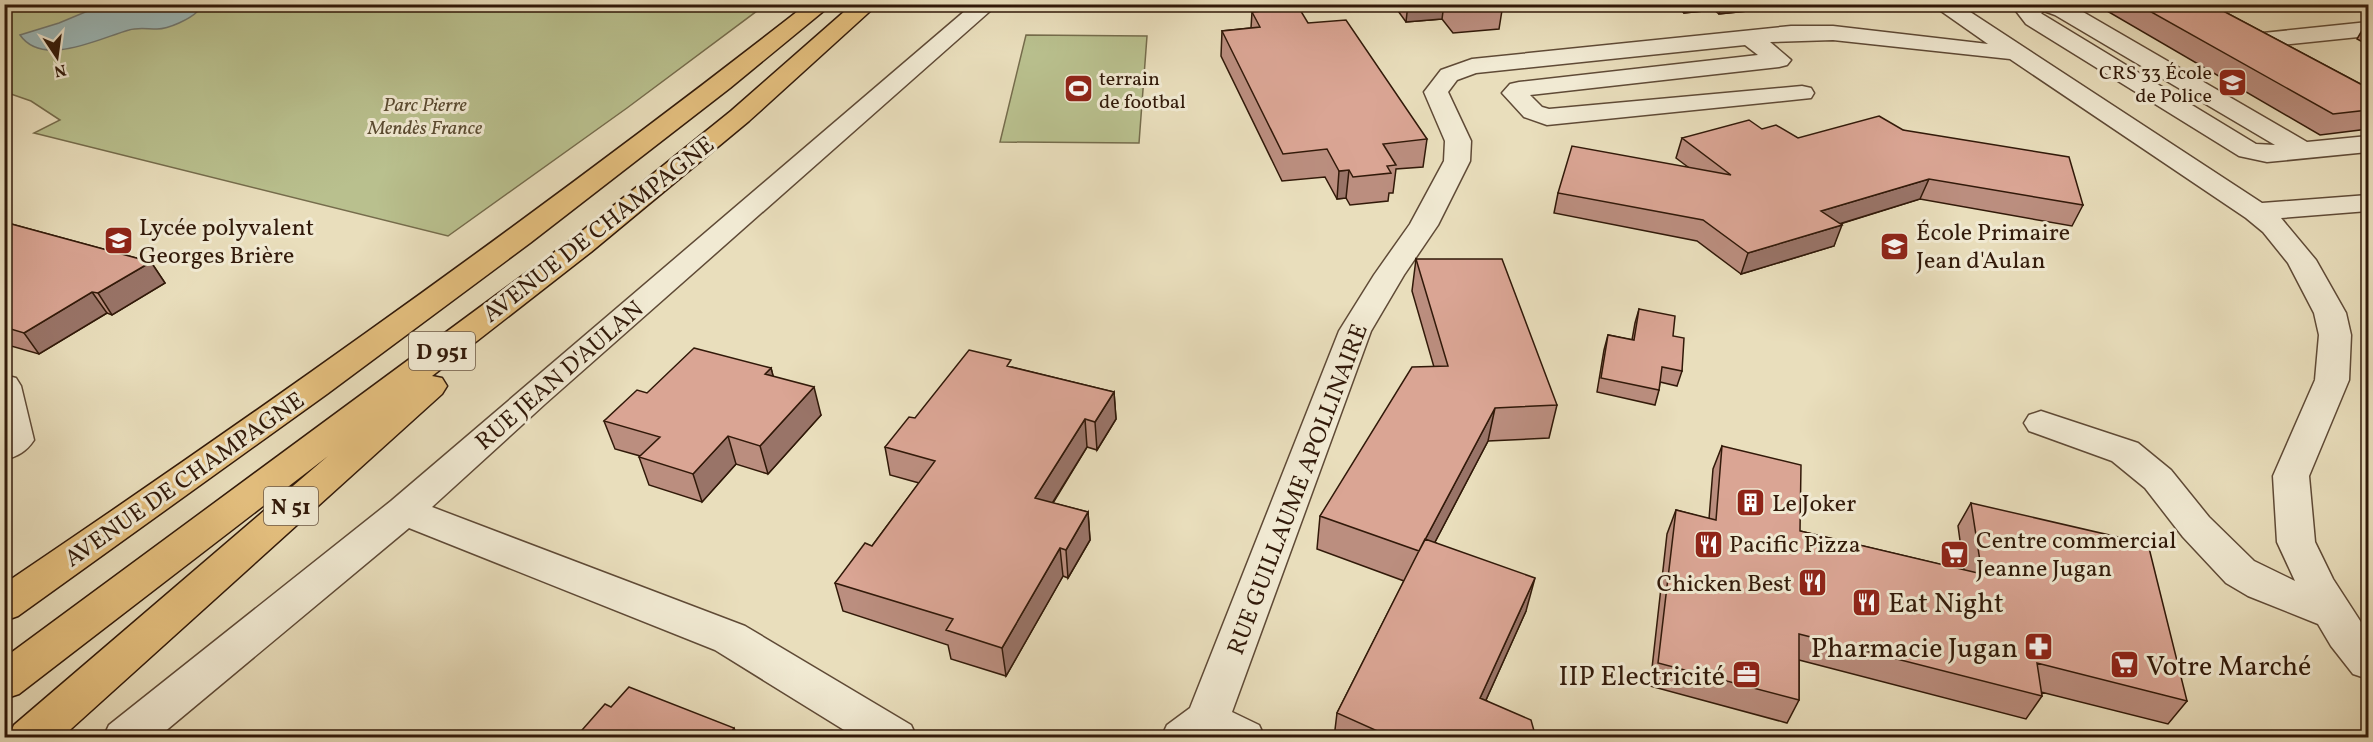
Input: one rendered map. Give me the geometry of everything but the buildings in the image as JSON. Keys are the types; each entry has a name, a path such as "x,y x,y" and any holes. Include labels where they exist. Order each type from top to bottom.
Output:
{"main road":[{"name":"AVENUE DE CHAMPAGNE","path":"4,604 82,552 532,230 679,118 821,4"},
{"name":"AVENUE DE CHAMPAGNE","path":"4,682 548,271 740,116 867,4"},
{"name":"N 51","path":"30,738 355,449 477,346 548,271"}],"street":[{"name":"RUE JEAN D'AULAN","path":"125,738 404,511 533,396 987,4"},
{"path":"1942,4 2256,212 2273,226 2301,260 2330,313 2335,335 2332,380 2291,476 2296,542 2316,585 2345,634 2368,662"},
{"path":"2041,4 2027,11 2034,19 2248,150 2266,154 2368,144"},
{"path":"2047,4 2063,10 2303,151"},
{"path":"2295,57 2253,35 2368,29"},
{"name":"RUE GUILLAUME APOLLINAIRE","path":"1211,732 1354,332 1389,274 1424,225 1457,161 1458,141 1436,92 1449,75 1472,66 1748,36 1833,33 2001,53 2015,52"},
{"path":"1748,36 1779,60 1519,89 1514,93 1533,112 1546,117 1802,93"},
{"path":"2256,212 2368,203"},
{"path":"4,386 16,440 4,448"},
{"path":"2042,423 2125,452 2158,479 2196,527 2240,572 2262,585 2333,613"},
{"path":"404,511 730,638 895,738"}],"green space":[{"name":"Parc Pierre Mendès France","path":"4,5 765,5 627,108 448,236 34,133 60,120 31,101 5,92"},
{"name":"terrain de footbal","path":"1026,35 1147,36 1139,143 1000,142"}],"water":[{"path":"102,5 189,5 198,11 185,20 167,27 132,29 72,48 43,49 30,45 20,35 59,23"}],"place":[{"name":"CRS 33 École de Police","path":"2233,83"},
{"name":"terrain de footbal","path":"1078,89"},
{"name":"Lycée polyvalent Georges Brière","path":"118,241"},
{"name":"École Primaire Jean d'Aulan","path":"1895,246"},
{"name":"Le Joker","path":"1751,503"},
{"name":"Pacific Pizza","path":"1708,544"},
{"name":"Centre commercial Jeanne Jugan","path":"1955,554"},
{"name":"Chicken Best","path":"1813,583"},
{"name":"Eat Night","path":"1867,602"},
{"name":"Pharmacie Jugan","path":"2039,647"},
{"name":"Votre Marché","path":"2125,665"},
{"name":"IIP Electricité","path":"1746,675"}]}
